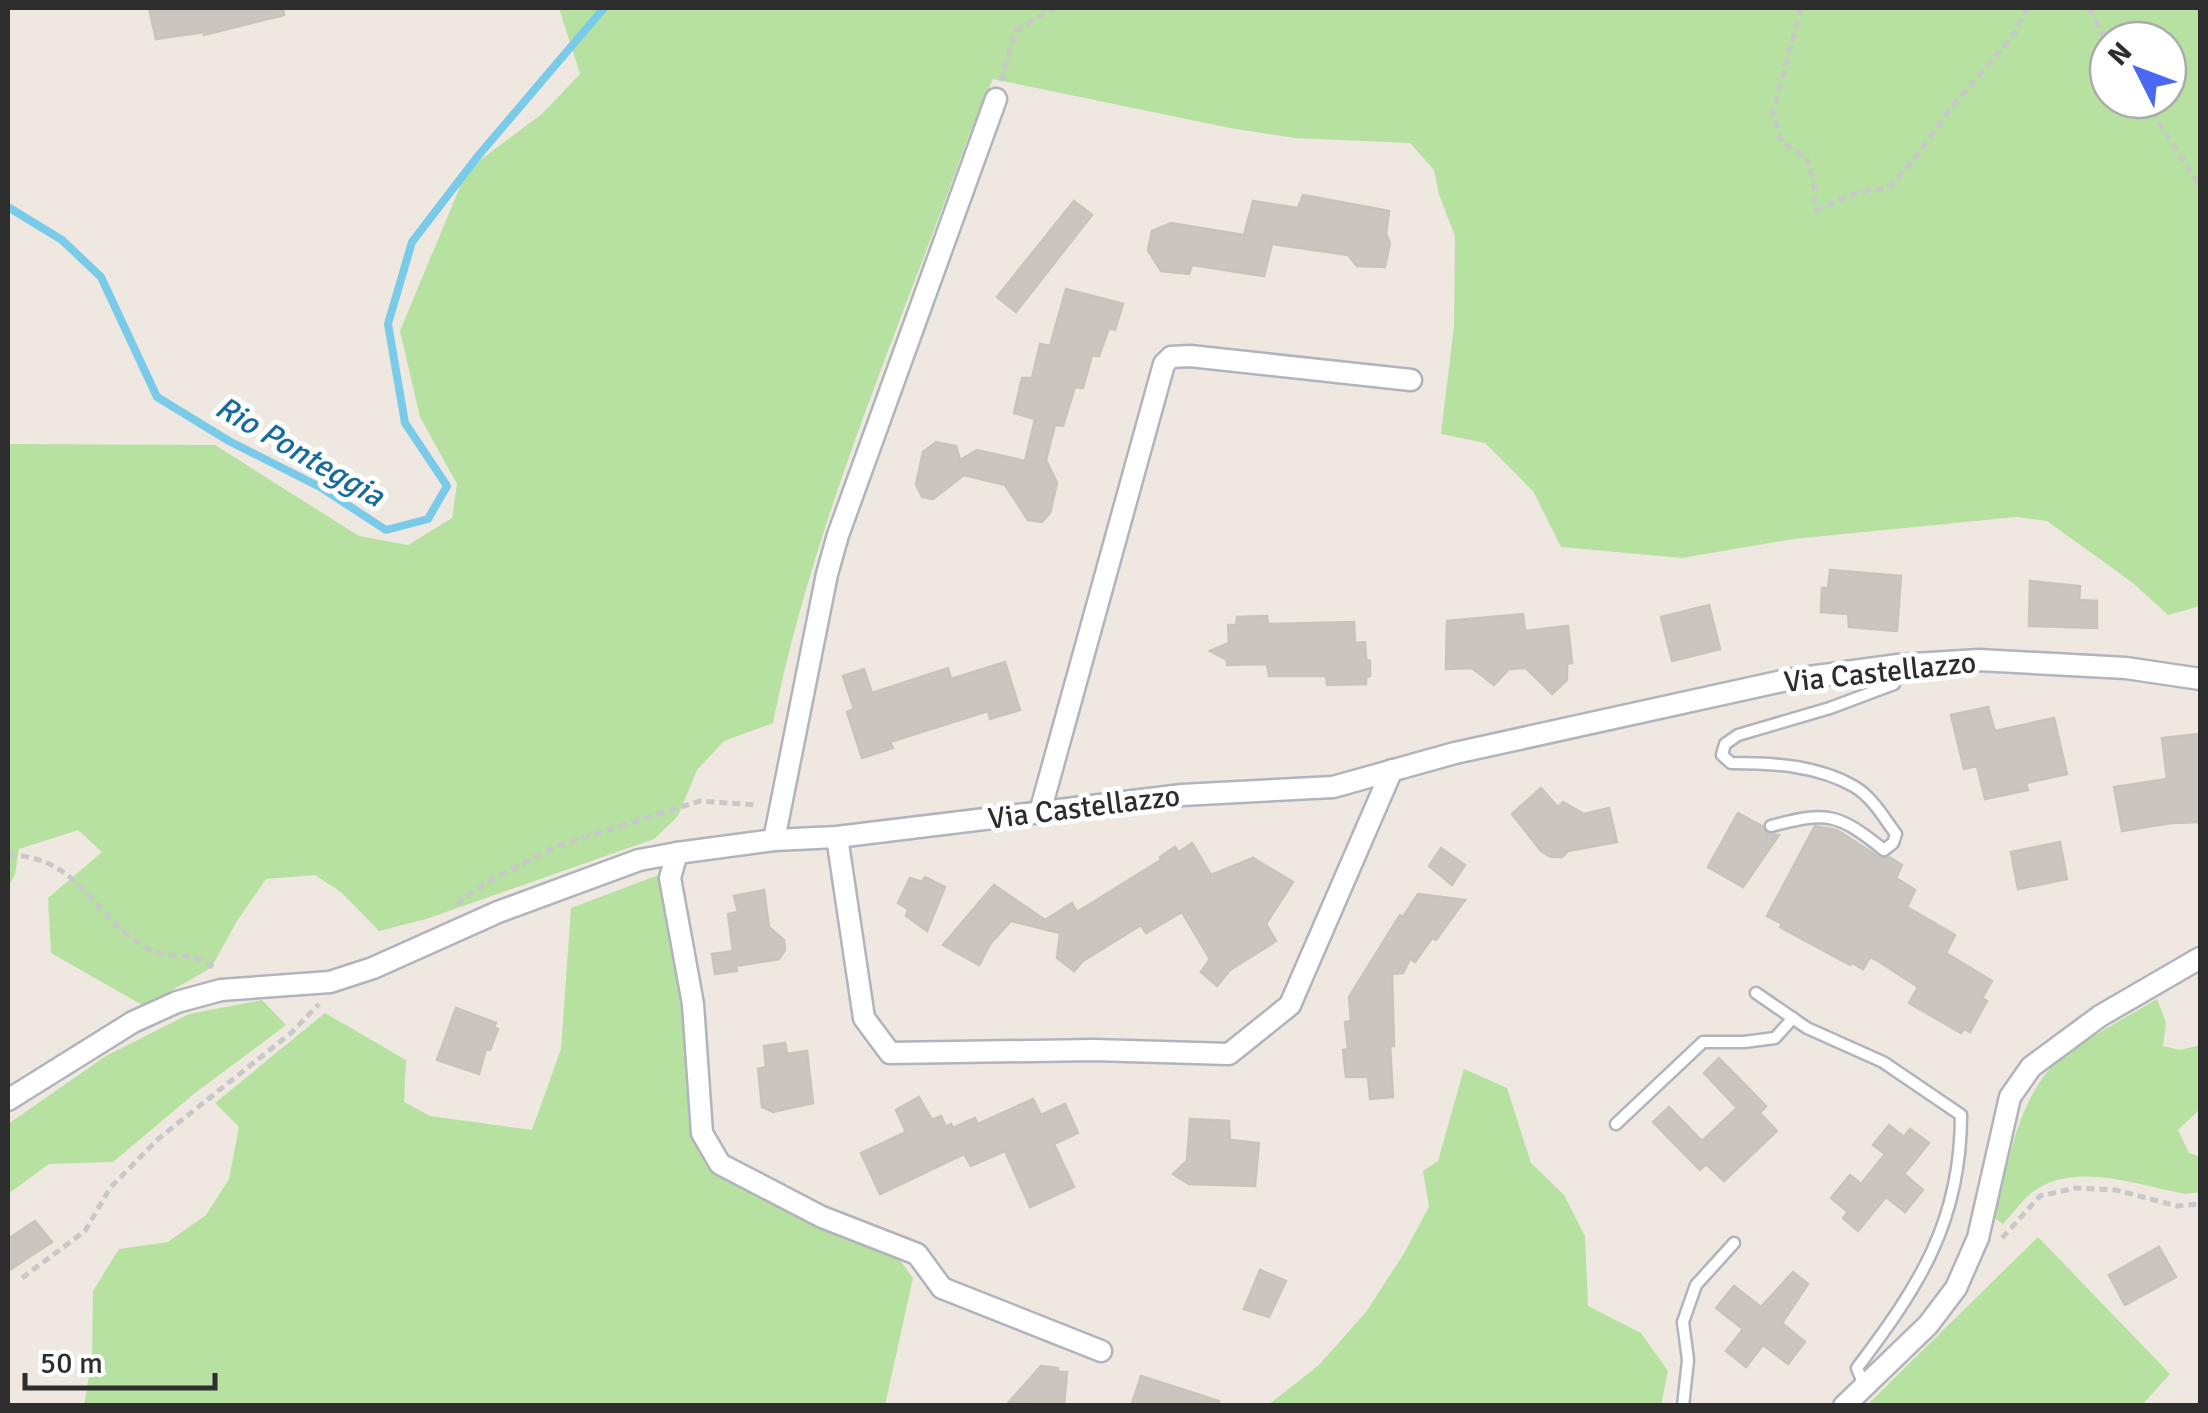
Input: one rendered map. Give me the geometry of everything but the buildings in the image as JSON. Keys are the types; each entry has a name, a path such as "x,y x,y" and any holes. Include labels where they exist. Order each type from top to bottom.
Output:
{"street":[{"path":"774,840 838,535 996,99"},
{"path":"1040,812 1164,364 1171,357 1190,356 1410,380"},
{"name":"Via Castellazzo","path":"8,1100 133,1022 177,1002 221,990 330,982 373,968 498,912 639,860 677,852 774,840 837,838 1182,795 1333,786 1456,752 1787,680 1898,665 1978,660 2126,668 2200,679"},
{"path":"837,838 864,1018 890,1053 1094,1050 1229,1054 1290,1005 1392,770"},
{"path":"677,852 670,878 693,1004 702,1134 720,1164 822,1217 917,1254 942,1288 1100,1350"},
{"path":"1844,1406 1928,1325 1956,1288 1978,1238 2010,1097 2031,1068 2100,1016 2200,958"}],"lane":[{"path":"1771,826 1816,814 1842,822 1884,850 1894,843 1896,834 1876,806 1855,787 1807,769 1731,763 1722,755 1725,744 1738,735 1894,684 1898,665"},
{"path":"1756,993 1821,1035 1883,1062 1961,1116 1952,1204 1932,1258 1857,1368 1864,1385"},
{"path":"1616,1124 1703,1042 1774,1038 1793,1018"},
{"path":"1683,1406 1688,1360 1683,1322 1696,1285 1734,1243"}],"path":[{"path":"996,99 1016,30 1054,8"},
{"path":"1802,8 1773,113 1782,143 1806,157 1816,210 1859,192 1888,188 1914,160 1948,110 2013,36 2028,8"},
{"path":"2157,120 2200,186"},
{"path":"446,912 489,881 574,840 700,801 780,806"},
{"path":"8,855 31,855 61,868 124,931 158,953 194,958 254,988"},
{"path":"22,1278 85,1231 110,1188 158,1140 291,1033 324,998 330,982"},
{"path":"2000,1241 2040,1196 2074,1188 2116,1190 2177,1206 2200,1204"}],"green space":[{"path":"559,8 2200,8 2200,606 2168,615 2133,583 2047,521 2016,517 1793,539 1682,558 1561,547 1533,491 1485,443 1441,434 1454,326 1455,236 1434,170 1410,143 1295,138 993,79 834,500 790,648 773,723 724,741 697,770 678,816 654,839 426,919 379,931 341,892 315,875 266,879 211,968 144,1006 51,953 48,898 102,852 78,830 19,849 8,888 8,444 215,445 359,536 408,545 452,518 457,484 420,417 400,331 467,170 543,113 580,74"},
{"path":"664,873 686,1012 691,1124 698,1152 720,1176 789,1214 899,1259 913,1278 885,1405 84,1406 92,1359 93,1291 119,1249 168,1242 206,1215 229,1179 239,1127 215,1103 325,1013 406,1060 404,1102 430,1116 532,1130 561,1049 571,908"},
{"path":"2157,999 2166,1023 2163,1046 2180,1050 2200,1045 2200,1109 2178,1130 2189,1153 2200,1157 2200,1192 2186,1194 2106,1178 2065,1178 2030,1194 2003,1224 1993,1217 2020,1123 2047,1072 2083,1043"},
{"path":"262,1000 286,1025 195,1093 113,1162 49,1164 8,1194 8,1124 106,1056 189,1014"},
{"path":"1464,1069 1507,1088 1531,1163 1564,1195 1585,1236 1588,1306 1641,1333 1668,1371 1661,1405 1268,1405 1319,1365 1366,1312 1403,1255 1429,1207 1423,1171 1438,1161"},
{"path":"2038,1237 2170,1374 2142,1405 1867,1405"}],"waterway":[{"name":"Rio Ponteggia","path":"8,207 62,240 101,277 157,397 229,441 320,487 386,530 428,519 447,486 405,423 388,324 412,242 478,156 604,8"}]}
